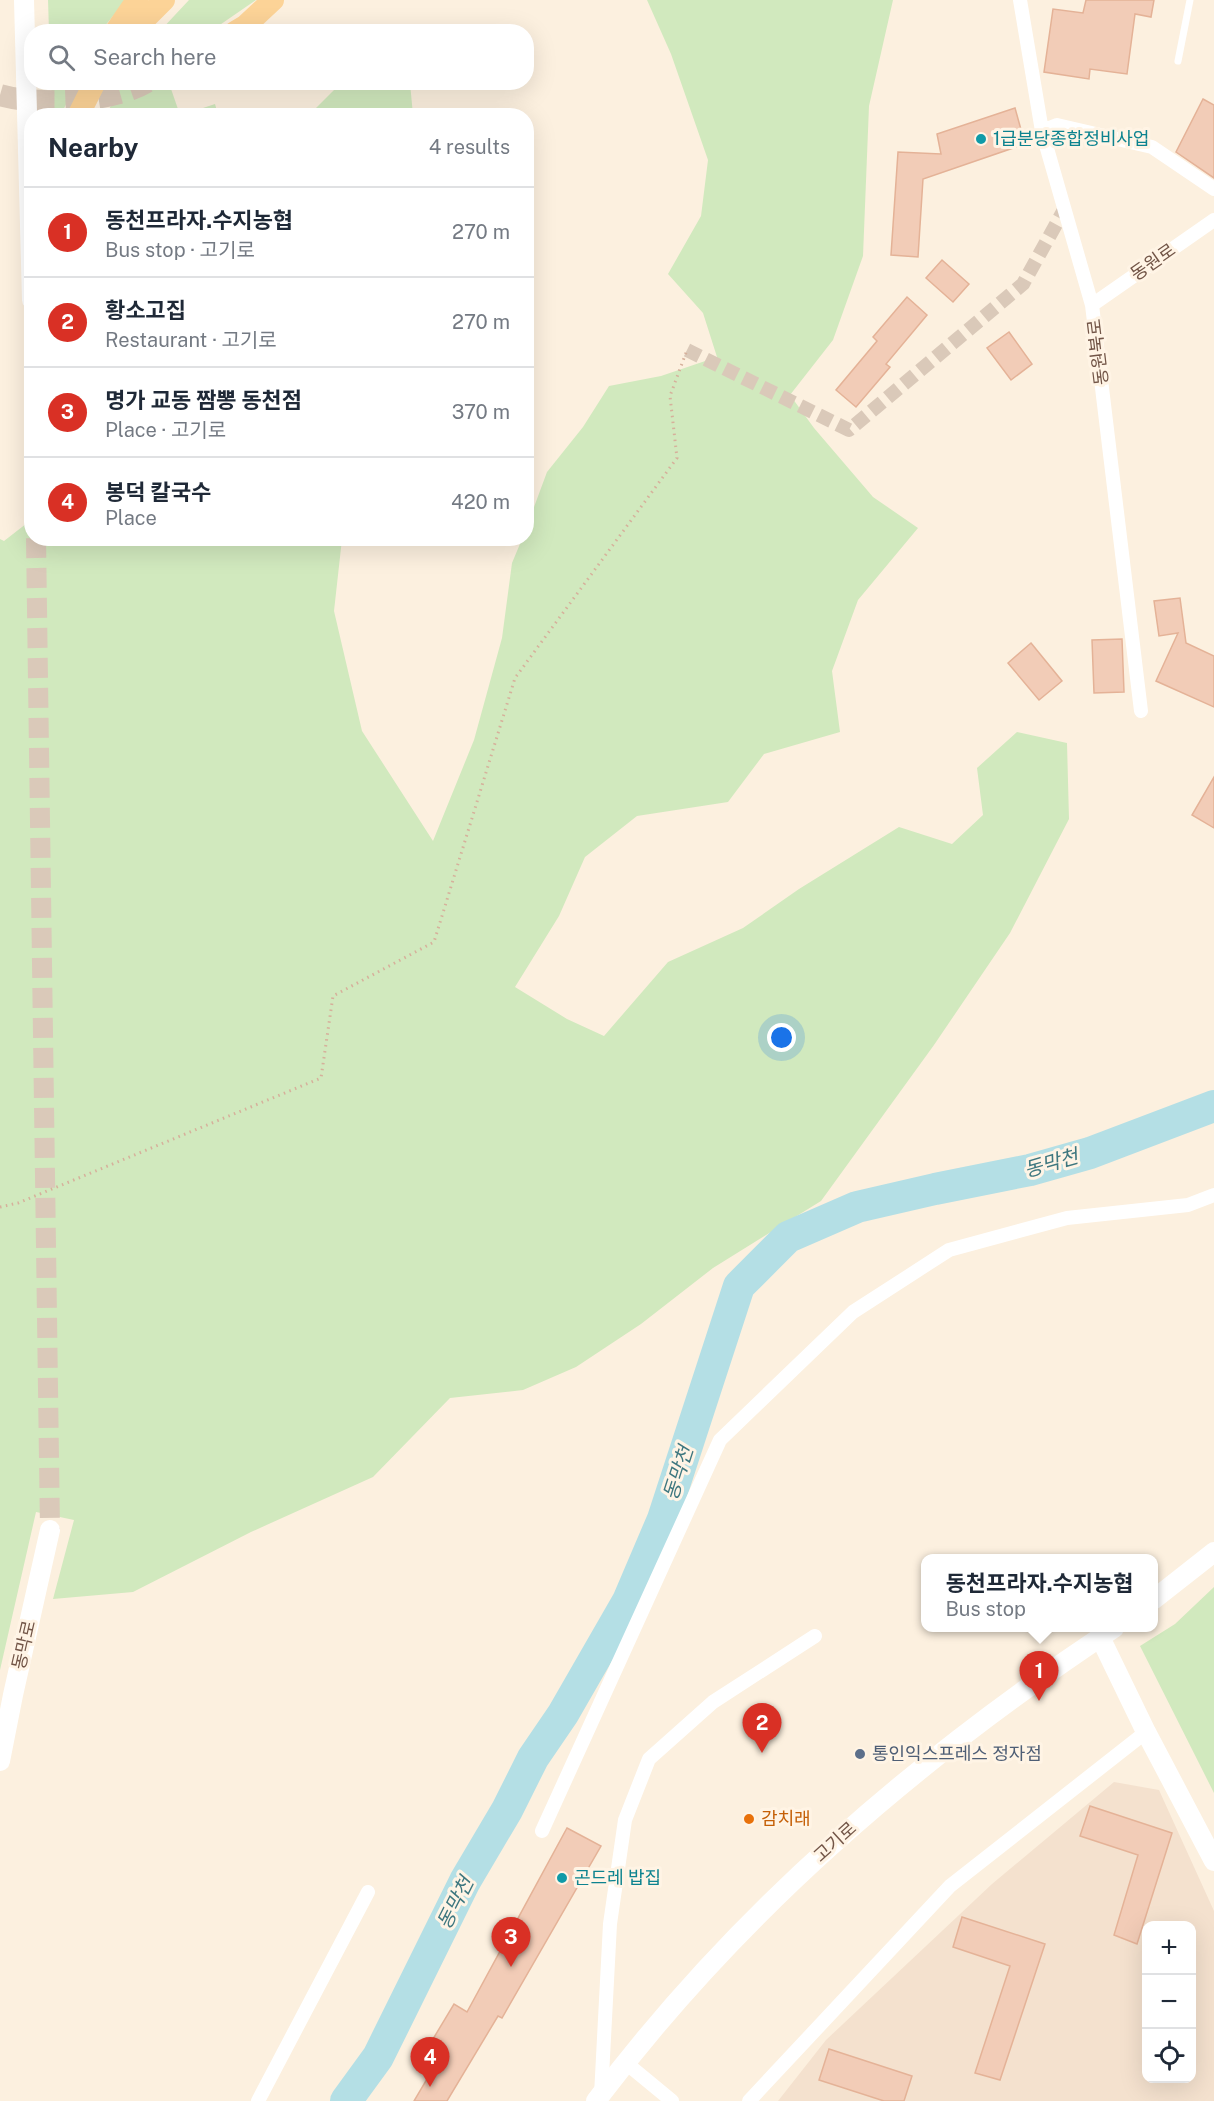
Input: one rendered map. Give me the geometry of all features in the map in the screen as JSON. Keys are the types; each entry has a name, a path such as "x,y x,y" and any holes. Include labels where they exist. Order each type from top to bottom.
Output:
{"main road":[{"path":"120,24 137,0"},
{"path":"140,24 164,0"},
{"path":"246,24 273,0"},
{"path":"78,108 84,90"},
{"path":"80,108 91,90"}],"street":[{"path":"24,0 25,24"},
{"name":"동원북로","path":"1020,0 1042,131 1092,305 1142,711"},
{"path":"26,90 27,108"},
{"path":"1042,131 1057,125 1152,147 1214,189"},
{"name":"동원로","path":"1092,305 1214,220"},
{"path":"542,1831 720,1440 854,1312 949,1250 1067,1218 1188,1204 1214,1195"},
{"name":"동막로","path":"0,1761 50,1530"},
{"path":"1158,1596 1214,1552"},
{"path":"1107,1632 1146,1732 1214,1862"},
{"name":"고기로","path":"598,2098 716,1957 833,1844 934,1756 1017,1694 1107,1632"},
{"path":"598,2098 610,1924 625,1820 649,1759 713,1701 815,1636"},
{"path":"749,2101 950,1886 1146,1732"},
{"path":"258,2101 368,1892"},
{"path":"626,2063 672,2101"}],"lane":[{"path":"1178,60 1190,0"}],"path":[{"path":"0,1208 321,1078 333,996 434,942 515,678 677,458 670,396 687,350"}],"shaded area":[{"path":"1114,1782 1159,1790 1214,1911 1214,2101 778,2101 826,2040 992,1884"}],"green space":[{"path":"48,0 126,0 106,24 49,24"},
{"path":"189,0 256,0 221,24 167,24"},
{"path":"647,0 893,0 869,106 863,256 833,340 790,395 814,428 873,497 918,528 858,600 832,671 840,732 764,754 728,802 637,816 585,857 559,916 515,987 567,1019 604,1036 668,962 743,928 799,889 899,827 952,844 983,815 977,768 1017,732 1067,743 1069,819 1010,933 934,1045 821,1201 713,1268 641,1324 576,1367 523,1390 450,1398 373,1477 251,1532 133,1592 53,1599 74,1520 36,1512 0,1670 0,539 4,541 24,525 24,546 341,546 334,611 362,731 433,841 474,740 502,638 512,563 519,546 534,546 534,507 547,472 583,427 609,386 661,376 717,357 703,313 668,274 701,216 708,160 671,54"},
{"path":"51,90 73,90 64,108 53,108"},
{"path":"119,90 171,90 178,108 110,108"},
{"path":"334,90 411,90 412,108 316,108"},
{"path":"215,104 216,108 203,108"},
{"path":"1214,1587 1214,1793 1140,1646 1175,1624"}],"building":[{"path":"1086,0 1154,0 1151,17 1135,14 1127,74 1090,69 1089,79 1044,72 1053,9 1083,13"},
{"path":"1203,99 1214,105 1214,178 1176,152"},
{"path":"1015,108 1025,144 923,179 918,257 891,255 898,152 941,154 937,134"},
{"path":"942,260 969,284 953,302 926,278"},
{"path":"907,297 927,315 886,364 890,367 856,407 836,390 877,341 873,337"},
{"path":"1009,332 1032,364 1011,380 987,348"},
{"path":"1180,598 1186,643 1214,656 1214,707 1156,681 1178,633 1159,636 1154,601"},
{"path":"1122,639 1124,692 1094,693 1092,640"},
{"path":"1031,643 1062,681 1039,700 1008,663"},
{"path":"1214,777 1214,828 1192,815"},
{"path":"1090,1806 1172,1833 1144,1921 1142,1921 1137,1944 1114,1935 1138,1855 1080,1836"},
{"path":"567,1828 601,1846 502,2018 498,2016 447,2101 414,2101 443,2052 430,2044 454,2004 467,2012"},
{"path":"962,1917 1045,1944 1000,2080 975,2073 1010,1966 953,1947"},
{"path":"829,2049 912,2076 904,2101 884,2101 819,2080"}],"waterway":[{"name":"동막천","path":"346,2101 378,2057 465,1881 507,1810 533,1758 563,1714 628,1601 663,1519 739,1286 788,1237 857,1207 1030,1170 1090,1153 1214,1106"}],"tunnel":[{"path":"0,95 34,101 54,101 95,98 128,90"},
{"path":"687,350 849,430 1023,284 1065,208"},
{"path":"36,546 50,1530"}],"place":[{"name":"1급분당종합정비사업","path":"981,139"},
{"name":"동천프라자.수지농협","path":"1039,1701"},
{"name":"황소고집","path":"762,1753"},
{"name":"통인익스프레스 정자점","path":"860,1754"},
{"name":"감치래","path":"749,1819"},
{"name":"곤드레 밥집","path":"562,1878"},
{"name":"명가 교동 짬뽕 동천점","path":"511,1967"},
{"name":"봉덕 칼국수","path":"430,2087"}]}
